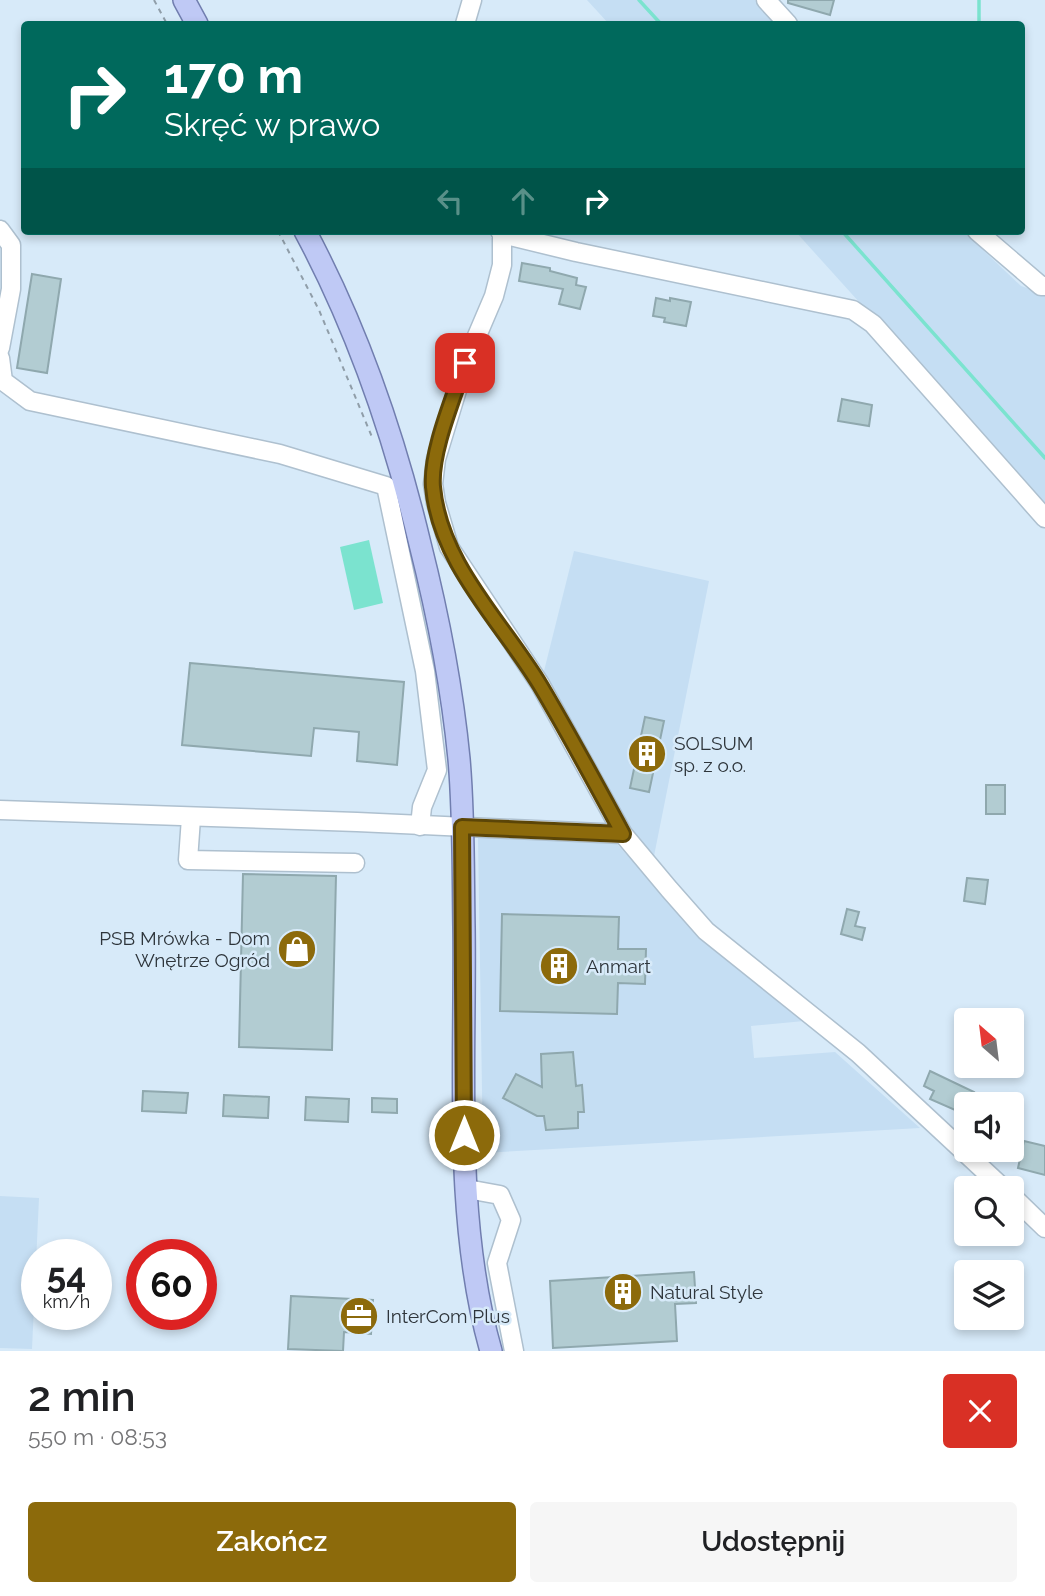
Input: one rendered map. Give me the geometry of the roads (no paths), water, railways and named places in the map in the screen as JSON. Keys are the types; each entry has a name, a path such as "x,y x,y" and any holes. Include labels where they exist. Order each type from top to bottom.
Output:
{"main road":[{"path":"184,0 195,21"},
{"path":"307,235 349,323 392,436 440,623 459,760 467,1189 482,1318 491,1351"}],"street":[{"path":"466,21 472,0"},
{"path":"766,0 785,21"},
{"path":"0,230 11,245 11,289 0,348"},
{"path":"501,235 502,265 494,296 465,363 436,459 433,484 449,547 540,684 623,834 706,931 858,1053 990,1176"},
{"path":"512,235 576,252 853,310 873,324 1045,518"},
{"path":"982,235 1041,286 1045,286"},
{"path":"0,358 3,381 30,401 280,454 386,486 425,671 437,770 422,807 420,826"},
{"path":"0,810 623,834"},
{"path":"191,818 188,860 355,863"},
{"path":"467,1189 500,1195 511,1220 497,1263 514,1351"},
{"path":"1024,1208 1045,1228"}],"waterway":[{"path":"639,0 658,21"},
{"path":"979,0 979,21"},
{"path":"846,235 1045,458"}],"place":[{"name":"SOLSUM sp. z o.o.","path":"647,754"},
{"name":"PSB Mrówka - Dom Wnętrze Ogród","path":"297,949"},
{"name":"Anmart","path":"559,966"},
{"name":"Natural Style","path":"623,1292"},
{"name":"InterCom Plus","path":"359,1316"}]}
